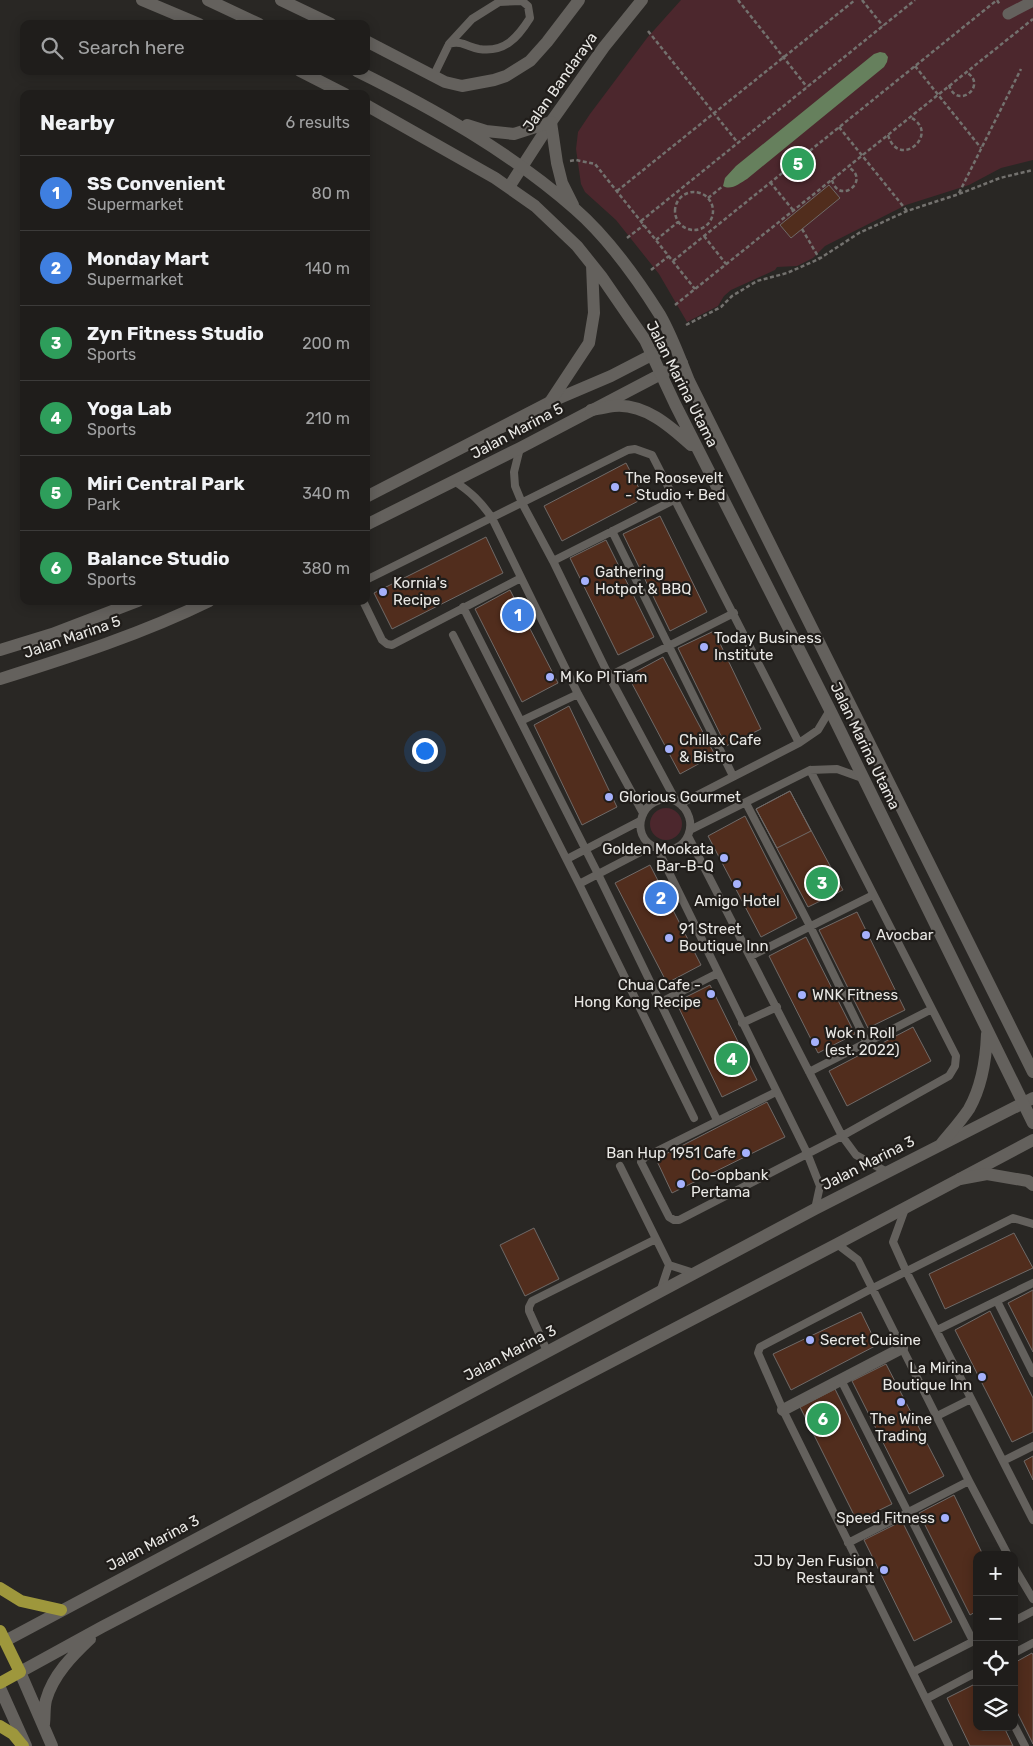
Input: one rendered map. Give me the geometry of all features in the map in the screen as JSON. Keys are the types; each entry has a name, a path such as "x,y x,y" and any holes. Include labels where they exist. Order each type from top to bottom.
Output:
{"main road":[{"path":"0,1588 21,1601 61,1610"},
{"path":"0,1683 20,1672 2,1638"},
{"path":"0,1726 14,1734 25,1746"}],"street":[{"path":"142,0 190,20"},
{"path":"208,0 250,20"},
{"path":"281,0 323,20"},
{"path":"370,43 445,82 462,86 494,80 506,76 530,61 547,42 578,0"},
{"name":"Jalan Bandaraya","path":"508,187 604,47 642,0"},
{"path":"1008,14 1033,1"},
{"path":"308,75 337,90"},
{"name":"Jalan Marina Utama","path":"364,75 447,119 522,166 576,209 621,260 659,315 1033,1072"},
{"name":"Jalan Marina Utama","path":"370,106 508,187 535,206 560,229 602,276 644,340 698,451 830,710 987,1032 1028,1100 1033,1123"},
{"path":"447,119 486,131 514,134 551,122 562,183 576,209"},
{"path":"550,402 589,343 594,314 592,265"},
{"name":"Jalan Marina 5","path":"370,495 550,402 611,376 673,344"},
{"name":"Jalan Marina 5","path":"370,523 520,448 682,363"},
{"path":"591,410 616,406 636,408 648,412 674,429 698,451"},
{"name":"Jalan Marina 5","path":"0,650 52,634 128,605"},
{"name":"Jalan Marina 5","path":"0,679 96,646 201,605"},
{"path":"942,1144 968,1111 978,1090 987,1055 987,1032"},
{"name":"Jalan Marina 3","path":"2,1638 61,1610 815,1209 1028,1100"},
{"path":"52,1746 20,1672 102,1627 1033,1140"},
{"path":"960,1179 987,1174 1028,1182 1033,1185"},
{"path":"783,1410 902,1348"},
{"path":"44,1727 46,1701 52,1685 73,1655 102,1627"},
{"path":"0,1688 25,1746"}],"lane":[{"path":"433,77 449,44 472,19 499,2 522,1 528,6 530,18 518,37 500,48 479,49 455,42 449,44"},
{"path":"520,448 514,472 515,486 522,503 553,561 609,676 678,802 689,815 689,833 809,1072 842,1136 856,1155 886,1172"},
{"path":"370,578 628,450 635,449 652,454 799,743"},
{"path":"454,481 472,493 482,503 492,518 578,694 643,813"},
{"path":"553,561 676,499"},
{"path":"612,531 733,776"},
{"path":"366,605 382,640 386,644 392,645 521,578"},
{"path":"463,607 598,874 717,1120"},
{"path":"609,676 734,613"},
{"path":"453,635 579,884 694,1118"},
{"path":"521,720 578,694"},
{"path":"815,1209 820,1186 807,1154 655,847 643,837 640,821 647,807 657,800 670,799 678,802 799,743 818,730 830,710"},
{"path":"579,884 655,847 674,848 684,841 689,833 810,770 837,769 862,778"},
{"path":"776,1092 645,1157 641,1162 669,1217 674,1220 680,1220 842,1136 948,1076 955,1066 956,1056 810,770"},
{"path":"746,803 810,926 867,1043"},
{"path":"566,859 640,821"},
{"path":"751,956 874,895"},
{"path":"661,1002 718,973"},
{"path":"742,1023 777,1007"},
{"path":"809,1072 932,1009"},
{"path":"620,1166 669,1265 660,1292"},
{"path":"905,1208 893,1242 1033,1520"},
{"path":"950,1746 783,1410 758,1353 760,1347 1013,1218 1033,1224"},
{"path":"547,1351 528,1311 532,1302 656,1239"},
{"path":"837,1244 858,1260 1006,1551"},
{"path":"669,1265 694,1273"},
{"path":"937,1330 1033,1283"},
{"path":"997,1300 1033,1373"},
{"path":"841,1380 973,1636"},
{"path":"937,1416 971,1399"},
{"path":"1003,1461 1033,1446"},
{"path":"848,1543 969,1481"},
{"path":"1018,1575 1028,1594 1033,1599"},
{"path":"1018,1618 1033,1611"},
{"path":"913,1672 973,1641"},
{"path":"1018,1650 1033,1643"},
{"path":"926,1699 973,1674"},
{"path":"1017,1731 1025,1746"}],"path":[{"path":"738,0 807,87"},
{"path":"617,191 855,0"},
{"path":"862,0 883,26"},
{"path":"641,221 915,0"},
{"path":"673,261 996,0"},
{"path":"675,305 1033,19"},
{"path":"648,31 738,143"},
{"path":"915,66 981,148"},
{"path":"959,194 1021,69"},
{"path":"950,85 953,93 960,96 971,93 974,81 966,72"},
{"path":"888,135 897,148 908,150 917,144 920,140 921,129 915,120 910,117"},
{"path":"839,126 907,211"},
{"path":"557,163 576,160 595,164 695,289"},
{"path":"832,180 838,190 846,191 853,187 856,176 852,169 848,167"},
{"path":"686,325 721,307 732,296 757,281 787,272 819,259 859,233 907,211 1000,178 1033,170"},
{"path":"770,182 793,211"},
{"path":"708,198 723,186"},
{"path":"691,191 698,192 708,198 713,211 712,217 705,227 693,230 687,229 678,222 674,210 680,198 691,191"},
{"path":"656,240 678,222"},
{"path":"627,238 644,225"},
{"path":"802,229 819,259"},
{"path":"704,236 726,264"},
{"path":"651,270 669,256"}],"shaded area":[{"path":"681,0 1033,0 1033,160 1001,168 969,185 906,205 825,246 813,258 797,266 777,267 775,270 731,290 724,296 718,306 687,322 659,274 616,220 585,192 581,184 576,149 578,132 590,114 647,38"},
{"path":"885,53 888,57 884,67 747,179 729,188 723,186 725,178 736,166 874,54"},
{"path":"666,808 678,812 682,824 678,836 666,840 654,836 650,824 654,812"}],"building":[{"path":"829,185 840,198 791,238 780,225"},
{"path":"626,463 644,498 562,541 544,506"},
{"path":"660,516 707,612 670,631 623,534"},
{"path":"486,537 503,573 392,629 374,593"},
{"path":"606,540 654,637 618,655 570,558"},
{"path":"510,590 558,683 522,702 475,609"},
{"path":"714,631 761,729 726,746 678,648"},
{"path":"663,657 715,755 680,774 628,676"},
{"path":"569,706 617,807 582,825 534,725"},
{"path":"790,791 843,890 808,907 756,809"},
{"path":"790,791 811,831 777,848 756,809"},
{"path":"745,816 797,918 761,937 708,836"},
{"path":"650,865 701,965 667,983 615,883"},
{"path":"857,912 905,1010 868,1028 819,930"},
{"path":"806,937 855,1034 818,1053 769,956"},
{"path":"710,985 757,1080 722,1097 676,1002"},
{"path":"913,1027 931,1061 847,1106 829,1071"},
{"path":"767,1102 785,1137 672,1193 656,1159"},
{"path":"534,1228 559,1279 525,1296 500,1245"},
{"path":"1014,1233 1033,1268 945,1309 929,1274"},
{"path":"1033,1290 1033,1352 1008,1303"},
{"path":"990,1311 1033,1398 1033,1432 1012,1442 955,1330"},
{"path":"861,1312 877,1345 791,1390 773,1354"},
{"path":"886,1364 944,1476 909,1494 852,1381"},
{"path":"835,1389 892,1504 857,1521 800,1407"},
{"path":"1033,1456 1033,1480 1024,1461"},
{"path":"954,1495 981,1551 973,1551 973,1613 970,1615 919,1513"},
{"path":"902,1521 952,1622 914,1641 864,1540"},
{"path":"1032,1653 1033,1655 1033,1744 1018,1714 1018,1661"},
{"path":"973,1685 973,1731 1006,1731 1013,1746 970,1746 947,1698"}],"place":[{"name":"Miri Central Park","path":"798,164"},
{"name":"The Roosevelt - Studio + Bed","path":"615,487"},
{"name":"Gathering Hotpot & BBQ","path":"585,581"},
{"name":"Kornia's Recipe","path":"383,592"},
{"name":"SS Convenient","path":"518,615"},
{"name":"Today Business Institute","path":"704,647"},
{"name":"M Ko PI Tiam","path":"550,677"},
{"name":"Chillax Cafe & Bistro","path":"669,749"},
{"name":"Glorious Gourmet","path":"609,797"},
{"name":"Golden Mookata Bar-B-Q","path":"724,858"},
{"name":"Zyn Fitness Studio","path":"822,883"},
{"name":"Amigo Hotel","path":"737,884"},
{"name":"Monday Mart","path":"661,898"},
{"name":"Avocbar","path":"866,935"},
{"name":"91 Street Boutique Inn","path":"669,938"},
{"name":"Chua Cafe - Hong Kong Recipe","path":"711,994"},
{"name":"WNK Fitness","path":"802,995"},
{"name":"Wok n Roll (est. 2022)","path":"815,1042"},
{"name":"Yoga Lab","path":"732,1059"},
{"name":"Ban Hup 1951 Cafe","path":"746,1153"},
{"name":"Co-opbank Pertama","path":"681,1184"},
{"name":"Secret Cuisine","path":"810,1340"},
{"name":"La Mirina Boutique Inn","path":"982,1377"},
{"name":"The Wine Trading","path":"901,1402"},
{"name":"Balance Studio","path":"823,1419"},
{"name":"Speed Fitness","path":"945,1518"},
{"name":"JJ by Jen Fusion Restaurant","path":"884,1570"}]}
